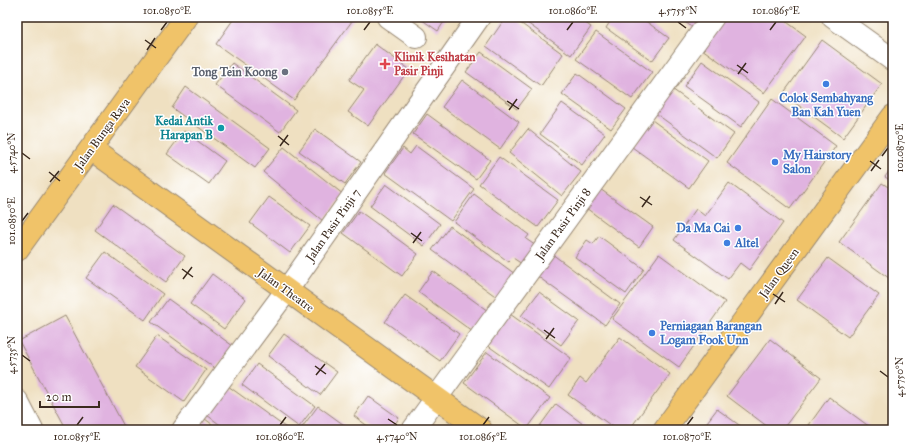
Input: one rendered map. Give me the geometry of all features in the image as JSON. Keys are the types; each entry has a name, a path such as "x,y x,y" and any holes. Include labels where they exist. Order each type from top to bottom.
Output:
{"main road":[{"name":"Jalan Bunga Raya","path":"17,250 186,17"},
{"name":"Jalan Queen","path":"664,430 893,116"},
{"name":"Jalan Theatre","path":"91,149 481,430"}],"street":[{"path":"388,17 416,37"},
{"name":"Jalan Pasir Pinji 7","path":"183,430 287,290 479,17"},
{"name":"Jalan Pasir Pinji 8","path":"413,430 713,17"},
{"path":"833,17 893,60"},
{"path":"17,401 32,430"}],"building":[{"name":"Tong Tein Koong","path":"235,17 355,17 294,100 216,44"},
{"path":"418,17 447,17 438,31"},
{"path":"506,17 512,17 563,54 541,86 486,46"},
{"path":"519,17 577,17 591,27 571,55"},
{"path":"613,17 640,17 669,38 652,61 606,28"},
{"path":"678,17 705,17 696,30"},
{"path":"725,17 780,17 806,36 764,93 702,49"},
{"path":"596,32 652,72 632,99 576,59"},
{"path":"822,40 882,84 843,138 783,94"},
{"path":"375,44 409,69 368,126 348,112 364,90 349,80"},
{"path":"481,52 532,89 517,109 466,72"},
{"path":"702,61 759,102 741,127 684,86"},
{"path":"232,63 296,110 280,132 215,85"},
{"path":"577,73 626,109 611,129 562,94"},
{"path":"462,80 519,122 500,149 442,107"},
{"name":"Kedai Antik Harapan B","path":"186,87 270,148 255,168 172,108"},
{"path":"672,89 734,134 717,158 655,113"},
{"path":"772,99 836,146 790,209 727,163"},
{"path":"562,103 605,134 582,165 540,134"},
{"path":"427,114 490,160 476,179 413,134"},
{"path":"652,120 708,161 689,188 632,147"},
{"path":"315,129 361,162 345,184 299,151"},
{"path":"528,129 581,172 562,196 509,153"},
{"path":"184,131 225,161 209,184 167,154"},
{"path":"416,146 474,189 451,221 385,173 403,148 410,154"},
{"path":"284,147 344,195 323,221 263,172"},
{"path":"499,157 558,200 538,227 479,184"},
{"path":"893,166 893,182 885,177"},
{"path":"729,183 783,223 749,270 740,263 728,279 674,240 696,209 705,216"},
{"path":"882,183 893,190 893,281 839,242"},
{"path":"386,184 440,224 424,246 370,206"},
{"path":"600,189 653,227 639,247 586,208"},
{"path":"474,194 529,235 526,239 536,246 522,264 513,258 509,262 454,222"},
{"path":"269,197 310,226 290,253 250,223"},
{"path":"113,204 185,256 166,282 95,230"},
{"path":"359,211 418,254 402,276 343,233"},
{"path":"450,226 515,274 498,298 432,250"},
{"path":"599,236 644,269 626,294 575,257 587,240 593,244"},
{"path":"105,252 163,294 145,320 86,278"},
{"path":"552,254 620,304 605,325 537,276"},
{"path":"659,254 725,302 679,367 612,319"},
{"path":"828,258 879,295 848,337 797,300"},
{"path":"433,271 488,311 473,332 418,292"},
{"path":"212,274 246,299 224,329 190,304"},
{"path":"539,292 579,321 561,345 521,316"},
{"path":"405,295 459,334 440,361 385,322"},
{"path":"168,299 233,346 216,369 151,322"},
{"path":"510,314 571,358 549,389 487,345"},
{"path":"65,316 126,430 67,430 19,341"},
{"path":"284,334 337,372 320,395 268,356"},
{"path":"157,336 206,370 184,402 135,367"},
{"path":"620,337 670,374 629,430 611,430 613,427 568,395 580,378 586,383"},
{"path":"770,339 821,378 782,430 772,430 727,396"},
{"path":"487,352 550,398 527,429 464,383"},
{"path":"257,364 315,406 299,427 242,385"},
{"path":"228,386 289,430 227,430 207,415"},
{"path":"368,396 399,418 391,430 373,430 354,416"},
{"path":"829,397 874,430 816,430 809,425"},
{"path":"556,404 591,430 537,430"},
{"path":"318,406 351,430 300,430"},
{"path":"717,409 746,430 701,430"},
{"path":"205,419 220,430 197,430"}],"place":[{"name":"Klinik Kesihatan Pasir Pinji","path":"385,64"},
{"name":"Tong Tein Koong","path":"285,72"},
{"name":"Colok Sembahyang Ban Kah Yuen","path":"826,84"},
{"name":"Kedai Antik Harapan B","path":"221,128"},
{"name":"My Hairstory Salon","path":"775,162"},
{"name":"Da Ma Cai","path":"738,228"},
{"name":"Altel","path":"727,243"},
{"name":"Perniagaan Barangan Logam Fook Unn","path":"652,333"}]}
